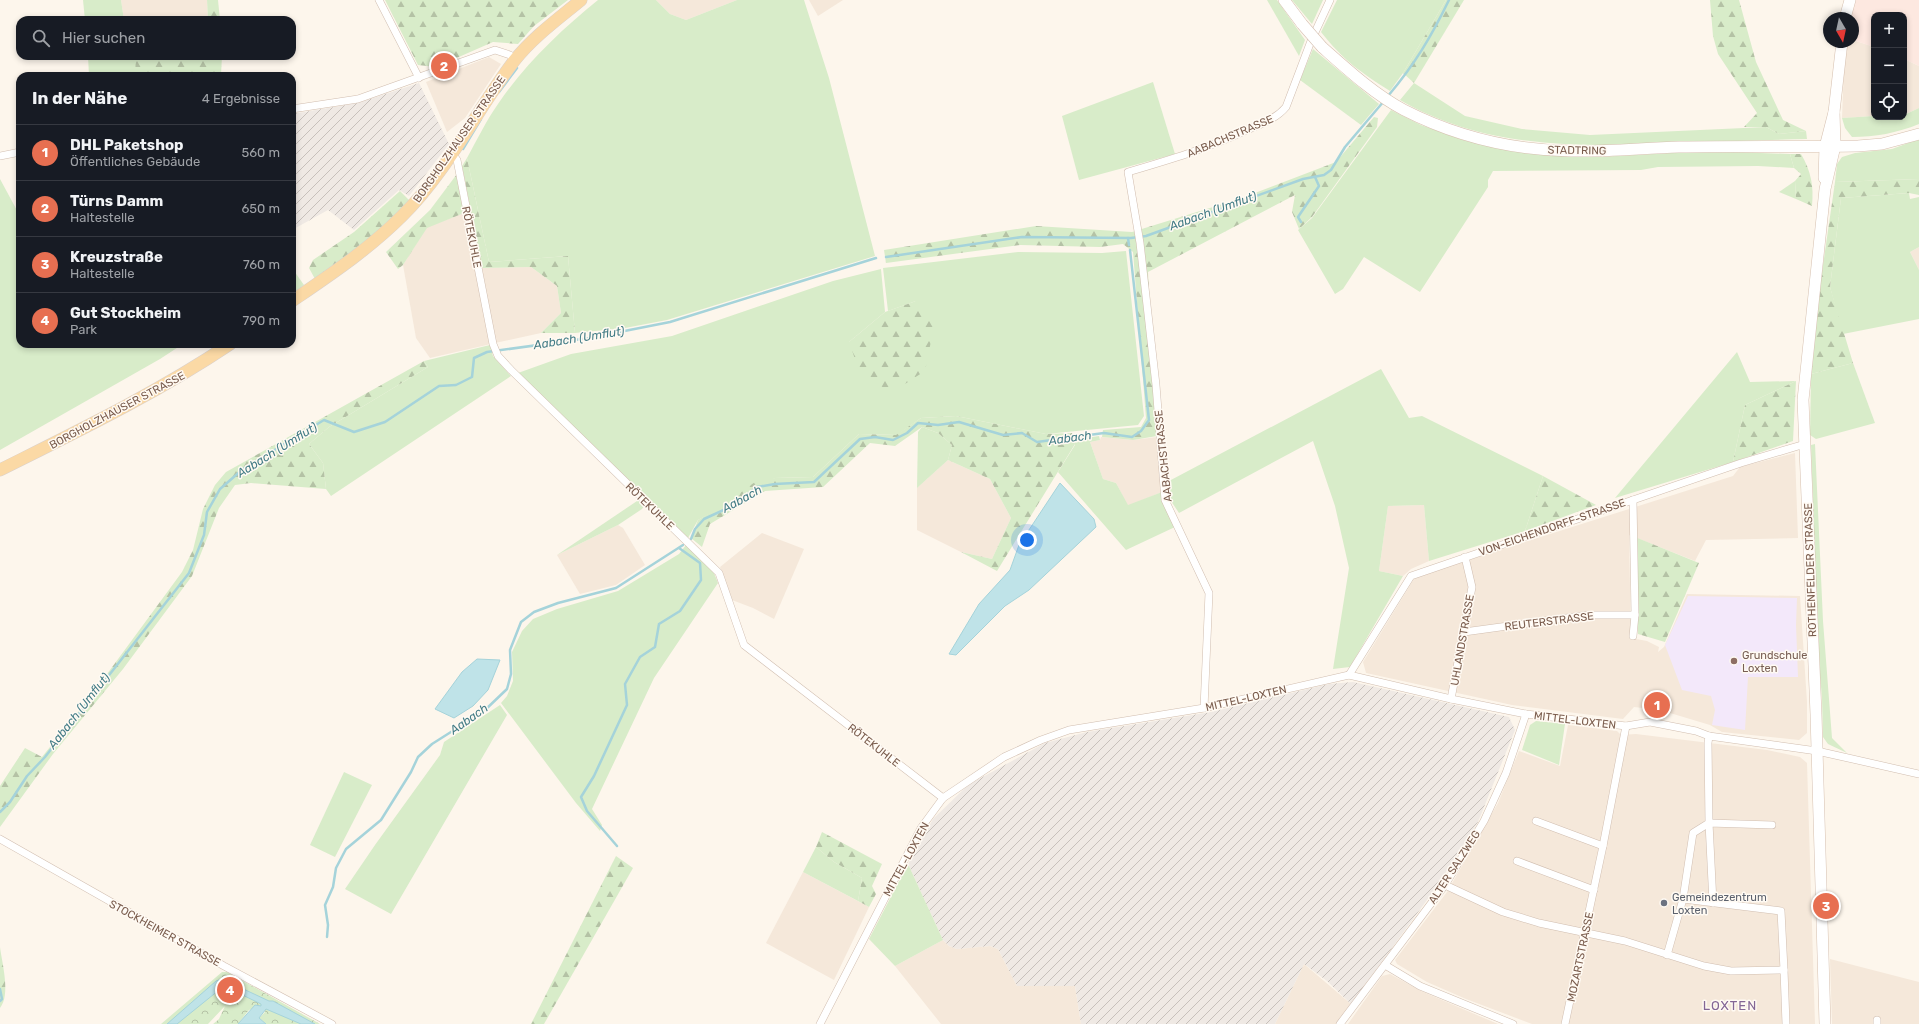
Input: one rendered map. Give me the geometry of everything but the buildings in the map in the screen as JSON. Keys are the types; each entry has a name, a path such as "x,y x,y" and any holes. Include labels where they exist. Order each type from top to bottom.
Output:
{"main road":[{"name":"BORGHOLZHAUSER STRASSE","path":"296,298 353,259 403,216 452,153 489,96 515,60 539,34 581,0"},
{"name":"BORGHOLZHAUSER STRASSE","path":"0,470 75,433 190,371 224,348"}],"street":[{"path":"379,0 420,78"},
{"name":"STADTRING","path":"1284,0 1322,47 1373,90 1403,109 1442,127 1468,136 1496,143 1534,149 1570,151 1678,147 1830,146 1882,144 1919,134"},
{"name":"AABACHSTRASSE","path":"1204,708 1209,593 1165,500 1156,385 1140,243 1128,172 1195,152 1230,138 1279,115 1286,107 1311,41 1330,0"},
{"path":"1847,12 1850,0"},
{"name":"ROTHENFELDER STRASSE","path":"1825,1024 1817,751 1803,392 1841,48"},
{"path":"296,108 358,99 495,50 510,56 515,60"},
{"path":"0,156 16,153"},
{"name":"RÖTEKUHLE","path":"452,153 457,160 493,344 498,356 544,403 719,573 744,645 943,798"},
{"name":"VON-EICHENDORFF-STRASSE","path":"1349,675 1411,576 1740,463 1805,444"},
{"path":"1633,500 1635,615 1633,636"},
{"name":"UHLANDSTRASSE","path":"1451,699 1472,587 1465,557"},
{"name":"REUTERSTRASSE","path":"1464,632 1588,615 1635,615"},
{"name":"MITTEL-LOXTEN","path":"820,1024 921,828 943,798 1004,757 1041,740 1069,730 1204,708 1349,675 1451,699 1526,714 1626,726 1650,722 1696,731 1709,736 1817,751 1919,774"},
{"name":"ALTER SALZWEG","path":"1340,1024 1445,886 1484,821 1506,773 1526,714"},
{"name":"MOZARTSTRASSE","path":"1565,1024 1585,934 1626,726"},
{"path":"1709,736 1709,823 1713,903"},
{"path":"1536,821 1603,846"},
{"path":"1667,955 1684,899 1693,833 1709,823 1772,825"},
{"name":"STOCKHEIMER STRASSE","path":"0,839 224,966 332,1024"},
{"path":"1517,861 1594,890"},
{"path":"1445,886 1503,912 1539,923 1585,934 1625,940 1704,966 1731,971 1784,970"},
{"path":"1684,899 1782,911 1786,1024"},
{"path":"1385,965 1420,986 1513,1024"}],"shaded area":[{"path":"121,0 207,0 208,16 123,16"},
{"path":"656,0 737,0 686,20 670,14"},
{"path":"809,0 843,0 818,16"},
{"path":"1855,0 1919,0 1919,66 1907,60 1907,12 1871,12 1871,46 1859,42 1859,12 1852,12"},
{"path":"1859,42 1871,46 1871,116 1842,118 1845,48 1859,48"},
{"path":"489,57 501,64 465,118 447,132 426,82"},
{"path":"1907,60 1919,66 1919,108 1907,114"},
{"path":"419,83 449,144 409,196 399,190 354,230 328,210 296,228 296,113 358,103"},
{"path":"464,213 491,344 430,358 416,338 403,265 427,227"},
{"path":"1919,247 1919,270 1910,252"},
{"path":"531,267 557,286 561,313 541,333 495,343 482,268"},
{"path":"1101,437 1133,440 1157,437 1162,492 1128,506 1116,483 1103,479 1090,442 1100,440"},
{"path":"1795,453 1798,538 1706,540 1695,561 1629,535 1631,638 1647,641 1659,647 1658,652 1664,647 1687,594 1800,596 1807,702 1807,733 1799,740 1722,732 1710,725 1660,710 1634,707 1623,719 1512,705 1366,673 1363,662 1414,579 1418,576 1733,476 1740,467"},
{"path":"948,460 990,479 1011,518 992,559 961,552 917,530 917,488"},
{"path":"1424,505 1429,561 1411,569 1403,576 1379,571 1388,506"},
{"path":"618,525 623,528 645,565 616,585 580,594 557,555"},
{"path":"762,533 804,549 774,619 753,608 732,600 720,567"},
{"name":"Grundschule Loxten","path":"1688,596 1797,598 1796,625 1798,677 1748,677 1745,730 1712,725 1715,710 1711,696 1682,690 1665,645"},
{"path":"1353,682 1509,717 1515,730 1478,822 1435,889 1351,1004 1327,981 1304,964 1275,1024 1081,1024 1075,986 1017,986 998,949 990,946 957,949 949,946 943,940 908,864 933,819 968,785 1045,743 1087,732 1211,712 1329,684"},
{"path":"1568,725 1617,731 1621,735 1636,734 1767,750 1800,757 1807,763 1815,1024 1532,1024 1466,999 1427,982 1397,964 1395,960 1447,892 1498,803 1519,751 1560,766"},
{"path":"803,872 869,907 834,980 766,943"},
{"path":"943,940 949,946 957,949 990,946 998,949 1017,986 1075,986 1081,1024 941,1024 895,966"},
{"path":"1830,959 1919,982 1919,1024 1832,1024"},
{"path":"1304,964 1351,1004 1336,1024 1275,1024"},
{"path":"1390,974 1421,991 1498,1024 1348,1024 1382,976"}],"green space":[{"path":"83,0 121,0 123,16 85,16"},
{"path":"207,0 218,0 220,16 208,16"},
{"path":"385,0 568,0 534,26 518,44 493,42 436,67 418,65"},
{"path":"598,0 656,0 670,14 686,20 737,0 804,0 829,78 875,256 667,320 625,328 575,333 568,256 489,262 467,158 494,110 520,75 544,48"},
{"path":"1267,0 1277,0 1305,40 1299,56"},
{"path":"1292,0 1323,0 1312,24"},
{"path":"1337,0 1446,0 1403,73 1390,91 1352,65 1321,32"},
{"path":"1446,0 1464,0 1414,83 1403,73"},
{"path":"1710,0 1739,0 1756,62 1783,120 1806,131 1779,134 1766,127 1744,127 1757,113 1718,54 1713,36"},
{"path":"1313,49 1379,104 1361,125 1300,80"},
{"path":"88,60 136,60 136,72 89,72"},
{"path":"136,60 222,60 221,72 135,72"},
{"path":"1153,82 1175,154 1079,180 1062,116"},
{"path":"1414,83 1465,116 1522,129 1590,135 1766,127 1779,134 1806,131 1807,139 1607,145 1536,142 1501,137 1466,128 1433,116 1400,100"},
{"path":"1919,108 1919,124 1894,132 1869,136 1852,137 1845,128 1842,118 1871,116 1871,120 1907,120 1907,114"},
{"path":"1391,110 1421,125 1466,141 1530,152 1599,157 1708,151 1790,154 1794,168 1758,166 1658,167 1641,170 1493,171 1488,180 1488,187 1420,292 1364,257 1343,289 1335,294 1298,230 1312,218"},
{"path":"1374,117 1378,118 1377,127 1312,217 1299,229 1292,212 1295,195 1148,272 1157,436 1133,440 1102,437 1103,430 1141,427 1146,418 1133,252 1123,244 1100,247 1020,245 886,263 884,250 1036,226 1132,232 1239,199 1336,162"},
{"path":"1919,139 1919,179 1835,182 1837,164 1842,157 1855,153 1892,149"},
{"path":"1790,154 1801,154 1807,166 1813,192 1812,206 1796,199 1795,181 1801,174 1794,168"},
{"path":"467,158 489,262 568,256 575,333 541,333 561,313 557,286 531,267 482,268 462,166"},
{"path":"457,174 464,213 427,228 403,265 398,269 386,252 430,210"},
{"path":"0,179 16,209 16,348 177,348 0,450"},
{"path":"1919,179 1919,195 1909,193 1841,198 1830,287 1853,363 1811,374 1820,286 1835,182"},
{"path":"1795,181 1796,199 1779,192"},
{"path":"400,191 409,200 384,226 322,277 315,279 309,268 313,260 354,232"},
{"path":"1909,193 1910,199 1919,197 1919,247 1910,252 1919,270 1919,319 1843,334 1830,287 1841,198"},
{"path":"1126,251 1144,416 1138,425 1046,434 956,416 921,418 897,435 859,434 813,477 775,478 698,520 688,538 518,373 571,354 672,336 833,281 881,269 885,312 849,342 916,301 888,311 883,268 1018,252 1102,253"},
{"path":"296,274 304,285 296,291"},
{"path":"916,301 934,326 925,371 900,387 894,388 881,386 861,376 849,342 885,312"},
{"path":"490,345 493,356 511,376 331,496 326,489 323,463 309,444 329,427 428,367 424,361"},
{"path":"1737,352 1750,382 1796,381 1745,405 1733,462 1615,498"},
{"path":"424,361 428,367 329,427 309,444 323,463 326,489 251,483 235,485 219,508 192,576 123,669 53,754 0,827 0,786 25,748 42,757 96,689 182,572 193,550 203,509 215,485 226,472"},
{"path":"1853,363 1875,423 1816,439 1810,435 1811,374"},
{"path":"1381,369 1409,418 1422,416 1543,476 1525,531 1429,561 1424,505 1388,506 1379,571 1403,576 1350,667 1333,669 1349,568 1335,506 1313,441 1179,513 1171,501 1169,481"},
{"path":"1796,381 1793,441 1733,462 1745,405"},
{"path":"956,416 1046,434 1072,433 1075,444 997,571 961,552 992,559 1011,518 990,479 948,460 952,445 938,433 922,427 895,446 870,443 823,487 765,491 710,524 702,547 691,538 698,520 725,504 755,482 775,478 813,477 859,434 896,435 921,418"},
{"path":"922,427 938,433 952,445 948,460 917,488 918,432"},
{"path":"1099,436 1100,440 1090,442 1103,479 1116,483 1128,505 1162,492 1175,527 1126,550 1058,472 1075,445 1074,440"},
{"path":"1815,444 1823,621 1832,738 1847,753 1828,744 1823,737 1822,698 1818,653 1811,445"},
{"path":"1543,476 1596,505 1525,531"},
{"path":"640,499 644,506 642,509 618,525 557,555"},
{"path":"1635,537 1699,563 1665,642 1638,634"},
{"path":"686,545 714,573 718,583 654,678 592,809 602,825 600,831 576,803 501,703 507,696 513,681 512,652 522,631 533,619 557,609 618,591 679,554"},
{"path":"500,705 507,715 391,914 345,889 440,755 444,742"},
{"path":"1536,721 1565,724 1559,765 1522,750 1530,725"},
{"path":"344,772 372,785 335,857 310,845"},
{"path":"822,832 882,864 872,886 876,894 869,907 858,901 862,878 834,862 816,847"},
{"path":"816,847 834,862 862,878 858,901 803,872"},
{"path":"616,856 633,868 544,1024 531,1024"},
{"path":"908,864 943,940 895,966 869,939"},
{"path":"0,947 4,970 5,995 0,1008"},
{"path":"222,972 227,972 320,1024 266,1024 259,1018 265,1012 261,1006 249,1010 238,1024 213,1024 219,1019 225,1006 208,1024 161,1024"}],"water":[{"path":"1060,483 1094,519 1096,527 1029,590 1005,606 956,655 949,654 979,604 1010,570 1019,545"},
{"path":"477,659 500,660 488,690 473,706 454,718 435,709 462,672"},
{"path":"222,979 269,1001 273,1001 315,1024 301,1024 266,1009 259,1018 266,1024 238,1024 255,1005 261,1006 261,1004 224,986 177,1024 167,1024 216,981"}],"waterway":[{"name":"Aabach (Umflut)","path":"1388,96 1422,50 1449,0"},
{"path":"499,92 517,68"},
{"name":"Aabach (Umflut)","path":"886,257 1022,237 1131,238 1146,236 1303,179 1324,175 1331,170 1345,147 1384,101"},
{"path":"463,149 481,119"},
{"path":"1301,222 1298,217 1319,186 1315,177"},
{"name":"Aabach","path":"1128,238 1129,245"},
{"name":"Aabach","path":"691,539 695,529 704,519 730,507 757,487 775,484 814,482 860,439 875,437 893,440 907,433 918,423 938,425 959,422 1003,435 1022,433 1037,442 1104,433 1132,437 1141,431 1149,420 1130,250"},
{"name":"Aabach (Umflut)","path":"0,812 10,802 27,776 45,757 189,573 204,535 207,512 220,489 243,469 324,420 354,432 385,422 439,386 456,385 472,377 474,358 487,352 589,338 670,322 876,258"},
{"name":"Aabach","path":"327,937 328,925 325,905 333,887 336,868 346,849 381,820 411,772 418,757 432,744 484,711 507,689 511,674 510,650 521,622 534,612 558,603 616,588 683,545"},
{"path":"617,846 587,811 581,797 594,776 627,705 625,684 640,657 655,647 659,624 680,611 701,580 700,563 679,548"},
{"name":"Aabach (Umflut)","path":"0,989 2,999 0,1001"}],"place":[{"name":"Türns Damm","path":"444,66"},
{"name":"Grundschule Loxten","path":"1734,661"},
{"name":"DHL Paketshop","path":"1657,705"},
{"name":"Gemeindezentrum Loxten","path":"1664,903"},
{"name":"Kreuzstraße","path":"1826,906"},
{"name":"Gut Stockheim","path":"230,990"}],"district":[{"name":"LOXTEN","path":"1730,1005"}]}
